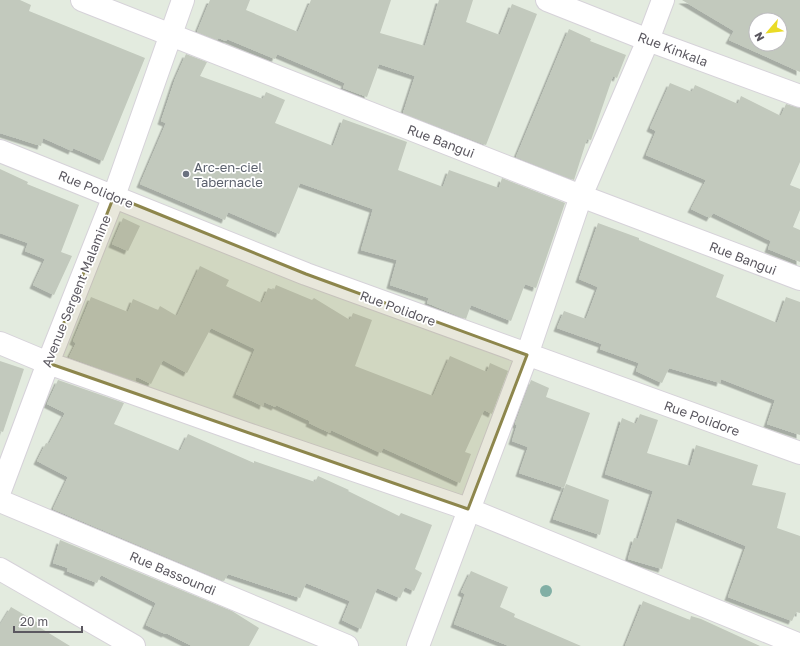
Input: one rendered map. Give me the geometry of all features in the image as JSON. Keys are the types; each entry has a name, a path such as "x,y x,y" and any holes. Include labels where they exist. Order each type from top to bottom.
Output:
{"street":[{"name":"Rue Bangui","path":"82,0 170,33 581,196 800,279"},
{"name":"Avenue Sergent Malamine","path":"0,491 48,363 114,196 170,33 183,0"},
{"name":"Rue Kinkala","path":"547,0 648,40 800,96"},
{"path":"418,646 468,509 527,355 581,196 648,40 663,0"},
{"name":"Rue Polidore","path":"0,151 306,274 800,453"},
{"path":"0,343 48,363 253,436 468,509 800,645"},
{"name":"Rue Bassoundi","path":"0,500 347,646"},
{"path":"0,569 134,646"}],"highlighted area":[{"path":"114,196 306,274 527,355 468,509 48,363"}],"building":[{"path":"0,0 20,0 31,5 29,11 145,58 103,161 73,148 72,151 43,138 41,146 0,133"},
{"path":"210,0 250,0 246,10 298,32 311,0 391,0 380,33 425,46 439,0 473,0 466,22 500,35 512,4 537,14 486,145 403,113 415,76 379,64 367,97 343,88 345,83 277,54 275,59 227,39 226,41 218,38 217,40 197,32"},
{"path":"682,0 800,0 800,72 756,52 788,52 788,12 748,12 748,49 729,40 734,31"},
{"path":"569,29 591,39 590,41 626,55 617,78 613,76 591,140 587,139 574,180 516,157"},
{"path":"186,54 207,62 200,76 263,99 266,92 285,100 275,123 333,146 343,119 407,142 398,170 443,187 449,170 499,188 502,178 565,203 536,288 525,284 511,321 471,305 466,319 427,303 429,298 390,285 397,260 361,250 373,209 300,183 279,234 228,212 225,220 140,184 166,123 161,121 175,79"},
{"path":"670,83 692,92 695,85 738,104 741,96 781,116 786,104 800,108 800,162 790,185 800,189 800,210 793,227 800,230 800,262 768,249 771,241 713,213 710,218 691,209 706,180 646,155 656,131 650,128"},
{"path":"0,169 28,182 27,184 79,205 61,252 72,256 54,295 33,285 45,259 25,251 28,243 0,233"},
{"path":"123,218 140,226 128,251 112,244"},
{"path":"598,223 639,238 639,240 724,275 716,297 777,323 786,297 800,302 800,435 767,424 775,400 721,379 720,383 669,368 662,383 636,371 639,363 600,349 602,344 557,328 564,311 586,319 598,287 579,279"},
{"path":"200,266 229,280 226,286 262,303 268,288 274,290 276,285 312,300 314,298 350,320 353,313 372,320 355,366 433,396 450,356 487,372 490,363 508,371 492,414 484,410 465,452 471,454 460,483 383,448 381,453 331,430 330,433 309,423 310,421 276,405 275,407 264,402 263,406 236,394 255,349 211,328 187,373 163,360 151,384 136,377 135,381 69,357 76,343 73,341 91,297 128,312 133,299 158,310 160,306 177,316"},
{"path":"0,361 24,369 3,432 0,431"},
{"path":"58,380 124,403 114,424 180,451 188,434 254,463 254,461 315,482 318,476 399,516 401,513 432,525 415,569 422,573 414,591 405,587 400,598 377,588 361,629 342,620 350,601 306,583 300,598 228,574 224,581 53,509 68,477 37,461 46,443 49,444 65,413 47,404"},
{"path":"531,380 549,388 546,397 590,413 564,488 519,473 528,447 512,441 517,425 515,424"},
{"path":"640,414 658,420 647,453 690,466 696,445 758,465 752,485 786,493 777,528 800,536 800,613 796,612 792,621 728,597 746,546 677,518 662,569 628,559 634,538 638,539 653,491 605,474 622,418 636,424"},
{"path":"566,484 609,500 600,535 553,519"},
{"path":"60,540 232,611 259,628 249,646 192,646 146,625 156,603 101,575 97,583 67,571 68,568 53,563"},
{"path":"471,571 508,587 500,607 515,614 514,617 581,646 509,646 454,624 465,594 461,592"},
{"path":"643,601 690,620 691,616 701,619 760,646 625,646"},
{"path":"11,607 40,624 39,627 70,646 0,646 0,625"}],"place":[{"name":"Arc-en-ciel Tabernacle","path":"186,174"}]}
